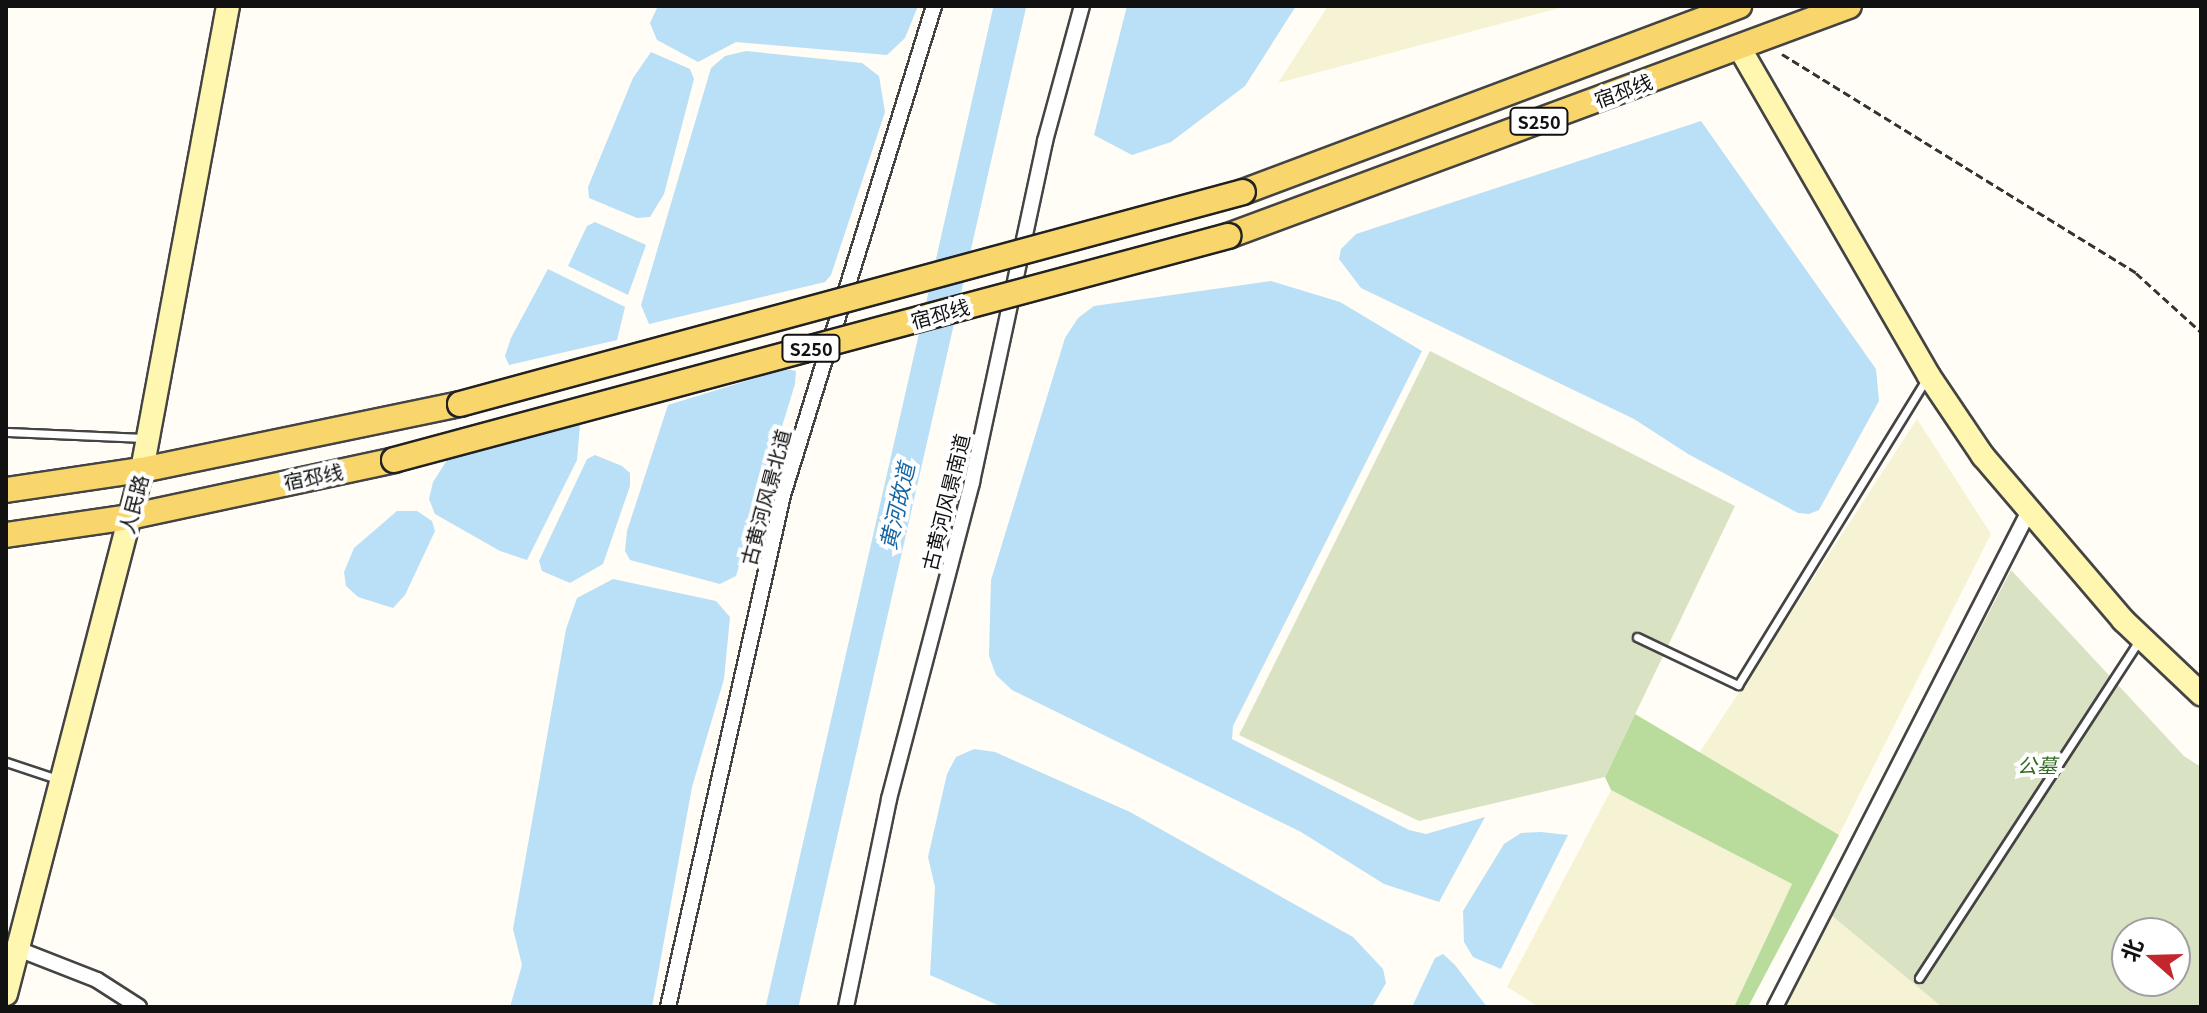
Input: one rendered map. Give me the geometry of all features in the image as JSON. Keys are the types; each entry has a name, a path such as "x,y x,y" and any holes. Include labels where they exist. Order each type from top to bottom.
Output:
{"main road":[{"name":"宿邳线","path":"6,490 142,470 460,404 1243,192 1702,11 1739,6"},
{"name":"宿邳线","path":"6,535 129,517 394,460 1228,236 1849,6"}],"street":[{"name":"人民路","path":"6,994 142,470 228,6"},
{"name":"古黄河风景北道","path":"668,1007 783,495 934,6"},
{"name":"古黄河风景南道","path":"846,1007 889,799 972,482 1045,141 1082,6"},
{"path":"1749,43 1929,376 2028,513 2141,637 2201,694"},
{"path":"1775,1007 2028,513"},
{"path":"18,949 97,980 139,1007"}],"lane":[{"path":"1637,637 1738,685 1929,376"},
{"path":"6,432 148,438"},
{"path":"1919,978 2141,637"},
{"path":"6,762 61,780"}],"path":[{"path":"1749,43 2136,273 2201,332"}],"shaded area":[{"path":"1328,6 1567,6 1278,83"},
{"path":"1917,419 1991,534 1839,835 1698,755"},
{"path":"1611,790 1792,884 1734,1007 1539,1007 1507,987"},
{"path":"1831,915 1942,1007 1786,1007"}],"green space":[{"path":"1430,351 1735,506 1605,777 1419,821 1239,735"},
{"name":"公墓","path":"2011,570 2184,756 2201,767 2201,1007 1942,1007 1831,915"},
{"path":"1635,714 1839,835 1748,1007 1734,1007 1792,884 1611,790 1605,777"}],"water":[{"path":"658,6 918,6 905,38 887,55 736,42 698,62 657,40 650,23"},
{"path":"1127,6 1296,6 1245,86 1171,142 1132,155 1094,135"},
{"path":"746,51 862,63 879,76 885,112 831,275 825,282 649,324 641,305 711,68 725,56"},
{"path":"651,52 690,69 694,79 664,194 650,217 637,218 589,198 588,187 633,78"},
{"path":"1701,121 1876,369 1879,401 1819,510 1809,514 1798,513 1688,454 1634,419 1361,288 1339,259 1341,249 1356,234"},
{"path":"595,222 646,245 628,295 568,266 587,226"},
{"path":"548,269 625,307 617,340 509,365 505,356 511,338"},
{"path":"1271,281 1340,302 1422,351 1233,726 1232,739 1409,830 1426,834 1485,817 1439,902 1384,884 1301,832 1012,690 996,675 989,656 991,580 1065,338 1078,318 1094,306"},
{"path":"785,369 796,371 795,384 736,576 720,584 630,560 625,551 627,531 668,405"},
{"path":"571,423 580,425 577,460 527,560 500,551 435,514 429,499 433,482 451,454"},
{"path":"595,455 622,466 630,473 630,486 603,564 570,583 542,571 539,561 587,459"},
{"path":"397,511 417,511 432,521 435,531 405,595 393,608 358,597 346,586 344,572 354,548"},
{"path":"613,579 716,601 730,617 724,679 692,787 652,1007 510,1007 522,965 513,929 566,629 577,598"},
{"path":"974,749 995,752 1130,812 1353,937 1383,969 1386,983 1372,1007 1002,1007 930,975 935,887 928,857 947,774 956,757"},
{"path":"1521,833 1568,835 1501,969 1473,957 1464,942 1463,911 1504,844"},
{"path":"1443,954 1487,1007 1412,1007 1435,958"}],"waterway":[{"name":"黄河故道","path":"782,1007 1010,6"}]}
